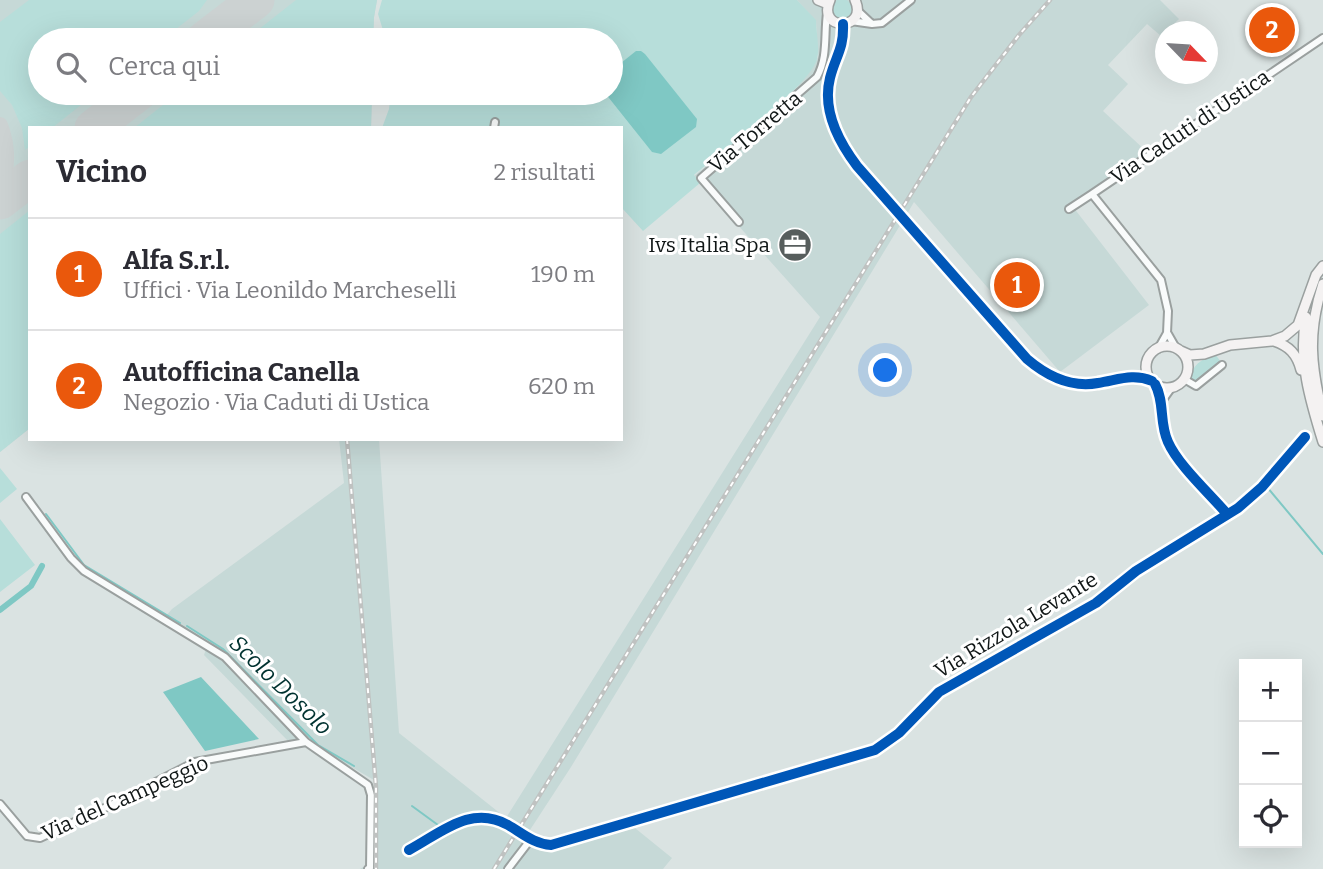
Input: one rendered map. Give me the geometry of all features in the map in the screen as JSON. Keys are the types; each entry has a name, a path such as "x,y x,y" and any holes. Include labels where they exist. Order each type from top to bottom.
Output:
{"street":[{"path":"818,0 828,5 830,18 843,23"},
{"path":"824,34 828,27 843,23 882,23 911,0"},
{"name":"Via Torretta","path":"739,222 701,177 817,77 825,58 824,34 828,5"},
{"path":"872,24 856,5 843,23 842,46 829,86 832,122 838,139 849,156 893,205"},
{"name":"Via Caduti di Ustica","path":"1069,209 1323,38"},
{"name":"Via Caduti di Ustica","path":"1092,194 1161,281 1168,311 1167,332 1178,350"},
{"path":"905,219 1040,370 1065,382 1080,384 1095,384 1132,376 1164,387 1172,387"},
{"path":"1278,341 1298,325 1316,275 1323,267"},
{"path":"1323,267 1308,305 1305,377 1323,442"},
{"path":"1323,284 1307,343 1323,416"},
{"path":"1132,376 1158,349 1167,332"},
{"path":"1158,349 1165,346 1196,355 1230,345 1278,341 1299,345 1307,343"},
{"path":"1278,341 1296,356 1308,401 1313,409"},
{"path":"1178,350 1187,362 1186,375 1196,386 1222,365"},
{"path":"1161,402 1204,354"},
{"path":"1149,358 1147,373 1161,402 1162,425 1173,453 1227,514"},
{"name":"Via Rizzola Levante","path":"520,832 531,839 551,845 564,842 875,750 899,733 939,692 1096,603 1136,570 1254,495 1305,437"},
{"path":"26,497 78,566 225,657 306,743 368,785 371,807 368,869"},
{"name":"Via del Campeggio","path":"0,804 27,836 40,838 195,762 306,743"},
{"path":"409,850 459,822 476,816 487,816 510,826"},
{"path":"508,869 531,839"}],"shaded area":[{"path":"842,-1 849,2 852,9 849,16 842,19 835,16 832,9 835,2"},
{"path":"0,0 377,0 374,28 28,28 28,105 372,105 371,126 28,126 28,430 0,452"},
{"path":"29,0 207,0 199,11 177,28 28,28 28,105 81,105 55,126 28,126 28,148 25,150 22,128 12,105 0,91 0,22"},
{"path":"296,0 377,0 374,28 260,28"},
{"path":"382,0 797,0 816,20 818,55 811,71 798,86 694,175 700,183 643,231 623,209 623,126 383,126 390,105 623,105 623,28 382,28 378,14"},
{"path":"797,0 1160,0 1179,19 1155,21 1155,31 1147,24 1108,65 1128,84 1103,111 1147,152 1070,203 1149,305 1060,372 914,202 907,214 904,212 898,221 901,224 571,767 528,833 523,830 519,836 544,848 596,836 630,824 672,858 663,869 360,869 373,861 374,780 317,747 312,750 305,745 291,744 204,655 208,643 165,617 172,609 344,483 339,441 379,441 399,733 506,818 820,317 694,176 790,96 818,57 816,21"},
{"path":"163,105 372,105 371,126 137,126"},
{"path":"28,212 28,430 0,452 0,234"},
{"path":"1215,354 1221,362 1208,370 1209,373 1197,382 1193,382 1190,377 1197,365"},
{"path":"0,468 17,489 0,503"},
{"path":"0,519 35,565 0,592"}],"water":[{"path":"636,51 645,54 697,119 696,127 661,154 652,152 615,105 623,105 623,61"},
{"path":"201,677 259,739 205,751 163,692"}],"waterway":[{"path":"1267,487 1323,554"},
{"name":"Scolo Dosolo","path":"46,514 84,565 180,623"},
{"path":"0,610 31,586 42,566"},
{"name":"Scolo Dosolo","path":"187,626 223,649 318,745 354,766"},
{"name":"Scolo Dosolo","path":"412,806 438,825"}],"taxiway":[{"path":"219,28 237,0"},
{"path":"0,125 6,157 0,189"}],"runway":[{"path":"220,28 256,0"},
{"path":"96,126 123,105"},
{"path":"0,201 28,180"}],"railway":[{"path":"494,869 971,97 1050,0"},
{"path":"347,441 376,787 376,869"}],"cycle path":[{"path":"843,24 841,46 830,78 828,102 833,125 857,166 1035,365 1060,379 1078,384 1132,377 1152,381"},
{"path":"1155,384 1168,442 1187,470 1227,514"},
{"path":"409,850 457,823 481,818 494,819 534,840 551,845 875,750 899,733 939,692 1096,603 1136,571 1238,508 1262,487 1305,437"}],"place":[{"name":"Autofficina Canella","path":"1272,30"},
{"name":"Ivs Italia Spa","path":"795,245"},
{"name":"Alfa S.r.l.","path":"1017,285"}]}
